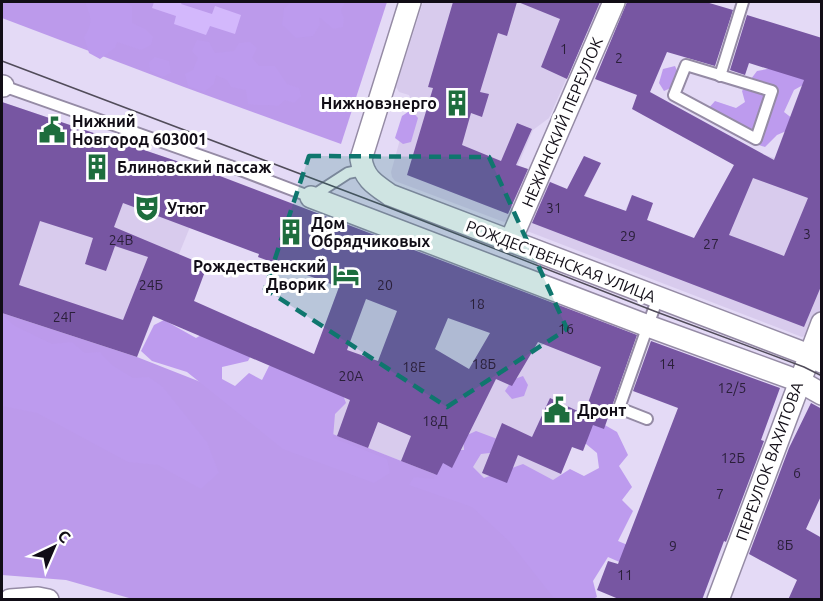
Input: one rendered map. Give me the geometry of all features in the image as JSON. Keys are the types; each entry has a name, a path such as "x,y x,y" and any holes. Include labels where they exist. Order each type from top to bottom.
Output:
{"street":[{"path":"363,170 361,159 410,2"},
{"name":"НЕЖИНСКИЙ ПЕРЕУЛОК","path":"510,242 614,2"},
{"name":"РОЖДЕСТВЕНСКАЯ УЛИЦА","path":"363,170 369,181 390,195 815,358"},
{"name":"РОЖДЕСТВЕНСКАЯ УЛИЦА","path":"311,197 648,326 799,381 822,394"},
{"name":"ПЕРЕУЛОК ВАХИТОВА","path":"718,600 799,381 815,358 822,323"},
{"path":"10,600 41,599"}],"lane":[{"path":"720,75 743,2"},
{"path":"686,65 720,75 772,92 756,139 674,95 686,65"},
{"name":"РОЖДЕСТВЕНСКАЯ УЛИЦА","path":"2,86 311,197"},
{"path":"311,197 348,173 363,170"},
{"path":"647,419 619,408 658,297"}],"highlighted area":[{"path":"309,156 489,157 567,329 447,407 265,289"}],"shaded area":[{"path":"2,2 387,2 341,144 2,18"},
{"path":"85,2 126,2 132,6 132,23 145,29 153,37 151,45 141,50 117,42 115,48 100,59 89,53 84,37 90,19"},
{"path":"154,2 182,2 181,4 212,14 215,6 241,15 235,34 210,26 206,35 174,24 176,16 152,8"},
{"path":"291,2 345,2 341,11 344,18 343,27 333,29 319,17 320,25 313,36 296,38 282,25 284,8"},
{"path":"423,2 605,2 592,33 587,32 549,118 533,130 518,165 531,171 508,220 504,222 395,181 392,177 391,172 411,100 409,95 399,92 396,87"},
{"path":"197,40 209,42 215,53 234,51 239,43 250,42 257,48 252,58 259,66 275,66 287,84 299,88 301,96 294,103 285,100 278,106 248,104 246,90 231,87 227,80 216,75 214,84 204,92 188,86 185,74 193,70 198,58 192,51"},
{"path":"155,57 169,61 171,73 162,77 150,71 149,62"},
{"path":"793,64 806,71 803,85 794,90 784,112 793,119 791,129 777,135 765,147 750,142 743,130 707,110 715,101 736,108 745,102 742,91 757,71"},
{"path":"675,66 679,75 673,87 664,91 659,83 663,69"},
{"path":"2,102 212,173 137,357 2,313"},
{"path":"411,110 418,118 411,142 403,144 395,138 402,116"},
{"path":"821,113 821,309 810,335 802,337 527,231 525,226 544,179 567,189 584,156 601,163 585,196 625,211 632,195 653,203 647,220 694,238 734,165 754,176 765,155 775,158"},
{"path":"355,202 625,305 572,447 530,549 437,475 291,418 360,230 342,222"},
{"path":"2,313 137,357 437,475 578,599 136,600 66,580 2,575"},
{"path":"2,314 15,326 52,344 72,342 85,353 100,352 112,365 133,378 149,377 163,387 207,442 219,473 201,489 158,465 128,462 37,413 2,406"},
{"path":"164,320 196,338 225,322 259,340 248,361 222,367 222,379 235,386 249,373 262,380 269,366 287,359 341,390 346,403 335,414 333,438 387,459 390,473 374,483 283,449 187,372 152,361 141,351 154,325"},
{"path":"523,376 528,385 524,396 512,399 505,391 512,380"},
{"path":"589,416 617,432 628,455 619,466 632,487 622,500 633,511 618,541 642,551 640,571 608,557 593,581 597,597 593,599 553,597 509,541 472,507 409,485 414,477 434,479 437,460 450,450 464,450 463,437 476,431 500,440 498,452 481,454 473,467 484,478 523,464 553,480 570,469 584,476 599,468 597,453 580,439"}],"building":[{"name":"Нижновэнерго","path":"453,2 517,2 507,36 498,33 480,92 489,94 482,117 471,113 462,145 501,161 517,123 532,129 516,165 528,169 508,214 407,175 433,88 428,87"},
{"path":"518,2 600,2 567,79 541,67 560,19"},
{"path":"627,2 706,2 733,10 715,66 667,52 650,92 774,160 804,80 749,63 745,75 730,70 747,15 822,38 822,284 804,327 532,223 550,182 567,189 584,156 601,163 584,196 626,211 632,195 653,203 647,220 694,238 734,165 632,109 637,95 595,79","holes":["753,178 808,198 784,256 729,235"]},
{"path":"2,102 212,173 637,335 604,429 593,425 583,451 572,447 561,474 518,455 507,483 482,473 502,423 532,437 550,398 584,414 601,367 538,342 512,386 496,379 452,468 443,463 437,475 401,461 411,436 378,422 368,448 337,436 350,400 153,316 137,357 2,313","holes":["123,203 339,287 314,354 194,301 207,266 114,227","40,221 93,238 85,264 106,271 115,246 148,257 123,320 19,285","366,299 397,311 378,361 347,350","448,318 490,333 469,369 435,349"]},
{"path":"651,341 780,388 761,440 764,441 702,600 621,600 597,590 608,561 618,564 678,408 633,391"},
{"path":"811,403 822,409 822,494 806,529 822,538 822,600 788,600 797,580 749,554 789,448"}],"tram line":[{"path":"2,61 385,206 804,367 822,376"}],"place":[{"name":"Нижновэнерго","path":"457,103"},
{"name":"Нижний Новгород 603001","path":"52,130"},
{"name":"Блиновский пассаж","path":"97,167"},
{"name":"Утюг","path":"147,208"},
{"name":"Дом Обрядчиковых","path":"291,232"},
{"name":"Рождественский Дворик","path":"346,275"},
{"name":"Дронт","path":"557,410"}]}
